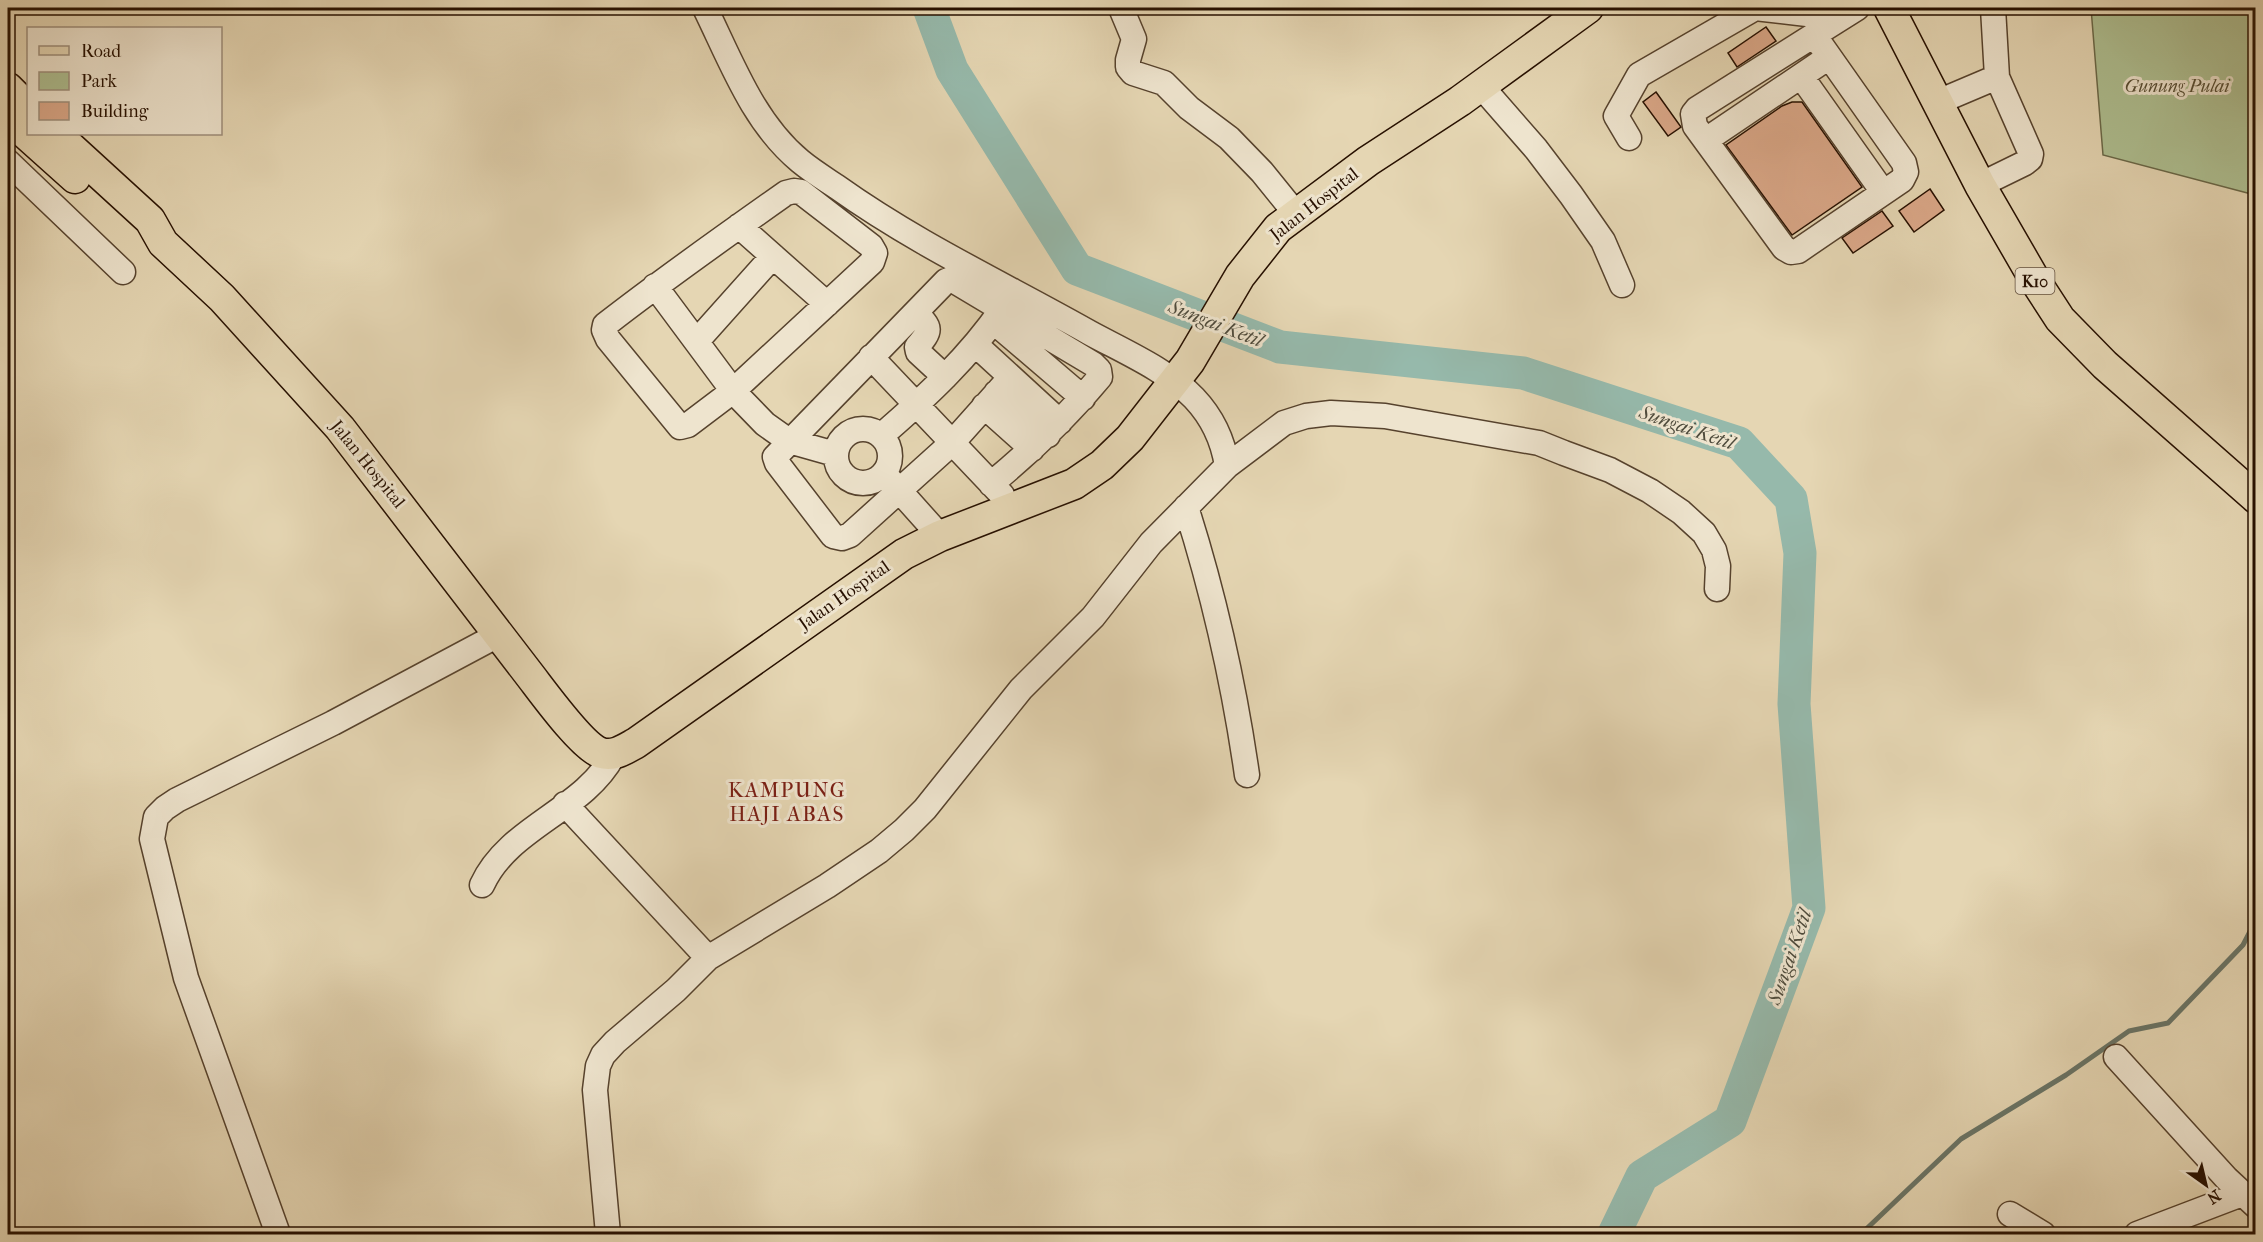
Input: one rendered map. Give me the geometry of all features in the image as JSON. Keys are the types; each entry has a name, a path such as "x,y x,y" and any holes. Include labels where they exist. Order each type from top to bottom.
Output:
{"main road":[{"name":"Jalan Hospital","path":"57,135 150,220 163,243 222,297 340,428 498,635 583,739 601,753 614,754 636,743 904,554 940,536 1074,484 1102,465 1130,438 1182,371 1240,276 1272,234 1368,161 1481,86 1588,8"},
{"name":"K10","path":"1889,8 1980,185 2060,319 2105,365 2256,498"},
{"path":"8,88 27,107"},
{"path":"8,109 27,113"},
{"name":"Jalan Hospital","path":"8,118 137,234 163,243"}],"street":[{"path":"705,8 766,126 800,161 878,216 977,273 1067,320 1182,371 1193,397 1216,429 1224,449 1227,466"},
{"path":"1121,8 1134,39 1128,60 1128,67 1133,73 1164,83 1189,108 1229,138 1262,172 1296,214"},
{"path":"1629,138 1616,117 1639,75 1755,8 1807,14 1817,8"},
{"path":"1814,35 1904,163 1906,172 1902,180 1798,251 1791,252 1784,249 1693,119 1696,109 1857,8"},
{"path":"1980,185 2025,163 2030,159 2031,154 1997,76 1993,8"},
{"path":"1706,140 1829,57"},
{"path":"1801,76 1883,192"},
{"path":"1938,102 1997,76"},
{"path":"1481,86 1536,149 1571,195 1603,241 1622,285"},
{"path":"8,162 123,272"},
{"path":"794,190 801,192 871,246 875,253 872,262 733,391 688,425 680,427 608,339 604,330 605,325 739,226 786,193 794,190"},
{"path":"739,226 827,304"},
{"path":"697,340 773,256"},
{"path":"997,392 952,443 900,492 850,535 842,538 833,536 777,463 775,457 946,281 951,279 998,316 1083,398"},
{"path":"655,286 733,391 765,424 789,441 835,454"},
{"path":"915,313 927,323 928,328 928,333 917,347 918,352 945,377"},
{"path":"882,435 945,377 976,345 998,316"},
{"path":"992,484 1047,435 1100,377 1100,370 998,316"},
{"path":"976,345 997,392 1047,435"},
{"path":"871,357 1014,507"},
{"path":"997,392 1047,435"},
{"path":"608,1234 595,1090 598,1066 615,1042 676,990 708,958 827,886 879,851 904,830 924,809 1022,689 1093,617 1150,543 1227,466 1284,423 1306,416 1331,413 1385,416 1539,443 1610,470 1650,491 1681,512 1704,533 1714,550 1718,566 1718,589"},
{"path":"859,428 871,429 882,435 891,454 884,473 875,481 864,484 853,482 843,475 837,465 835,454 839,442 847,433 859,428"},
{"path":"884,473 940,536"},
{"path":"1186,507 1206,569 1226,651 1246,776"},
{"path":"278,1234 186,978 152,839 156,817 177,800 333,723 498,635"},
{"path":"482,885 489,870 509,846 600,777 614,754"},
{"path":"565,804 708,958"},
{"path":"2116,1057 2249,1200 2137,1234"},
{"path":"2010,1214 2043,1234"}],"green space":[{"name":"Gunung Pulai","path":"2091,8 2255,8 2255,195 2103,155"}],"building":[{"path":"1766,27 1776,41 1737,67 1728,53"},
{"path":"1656,92 1681,127 1668,136 1643,102"},
{"path":"1792,102 1802,102 1862,187 1792,235 1726,145 1782,106"},
{"path":"1930,189 1944,210 1914,232 1899,211"},
{"path":"1882,211 1893,226 1853,253 1842,238"}],"waterway":[{"name":"Sungai Ketil","path":"929,8 952,70 1077,269 1280,347 1523,373 1739,443 1791,499 1800,553 1794,704 1809,908 1730,1121 1642,1176 1614,1234"},
{"path":"1861,1234 1961,1139 2066,1075 2129,1031 2168,1023 2243,945 2256,920"}],"district":[{"name":"KAMPUNG HAJI ABAS","path":"787,802"}]}
